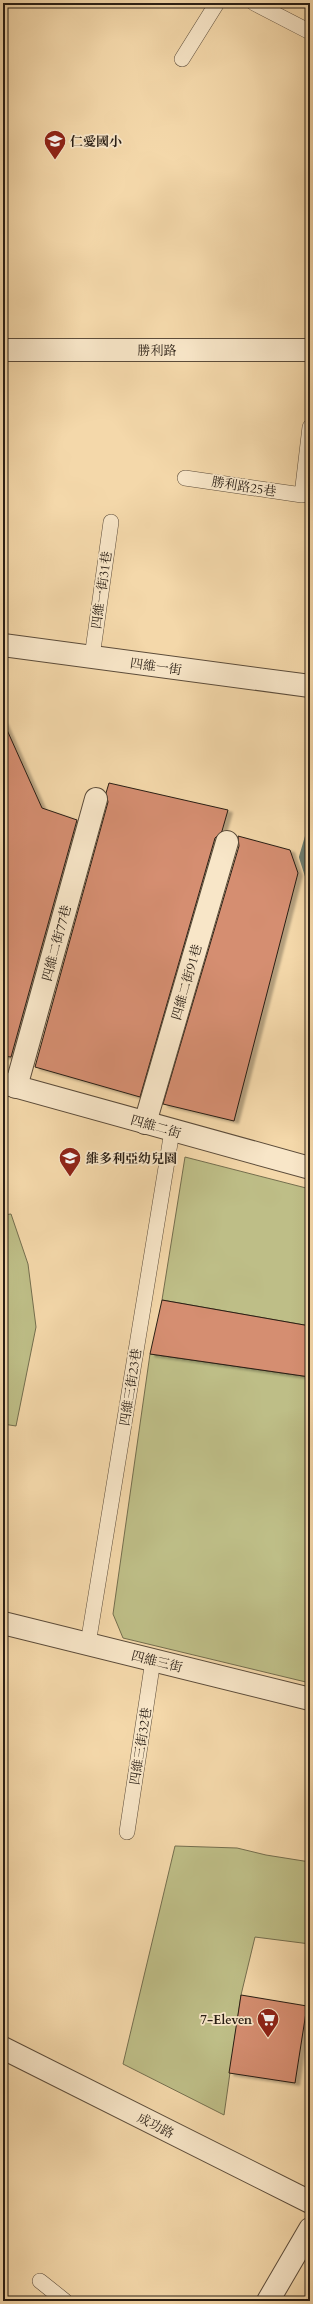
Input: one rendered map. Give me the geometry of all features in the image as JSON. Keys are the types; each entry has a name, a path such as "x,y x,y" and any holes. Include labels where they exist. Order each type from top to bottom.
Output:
{"street":[{"name":"勝利路","path":"3,350 310,350"},
{"name":"四維一街","path":"3,645 310,686"},
{"name":"四維二街77巷","path":"10,1085 96,799"},
{"name":"四維二街91巷","path":"145,1123 228,842"},
{"name":"四維二街","path":"10,1085 310,1168"},
{"name":"四維三街","path":"3,1622 310,1699"},
{"name":"成功路","path":"3,2048 310,2202"},
{"path":"268,2301 310,2229"}],"lane":[{"path":"182,59 218,3"},
{"path":"254,3 310,32"},
{"name":"勝利路25巷","path":"185,478 302,495 310,427"},
{"name":"四維一街31巷","path":"92,657 111,522"},
{"name":"四維三街23巷","path":"88,1644 172,1130"},
{"name":"四維三街32巷","path":"127,1832 153,1660"},
{"path":"40,2281 65,2301"}],"green space":[{"path":"185,1157 310,1189 310,1326 162,1300"},
{"path":"11,1214 28,1264 36,1327 16,1426 3,1424 3,1215"},
{"path":"150,1354 310,1377 310,1683 123,1638 113,1614"},
{"path":"175,1846 237,1848 266,1855 310,1862 310,1944 255,1937 241,1995 224,2115 123,2064"}],"building":[{"path":"3,721 42,808 77,820 11,1057 3,1056"},
{"path":"109,783 228,810 222,831 215,838 140,1097 35,1067 108,802 106,793"},
{"path":"238,836 290,850 298,873 234,1121 163,1104 239,846"},
{"path":"162,1300 310,1326 310,1377 150,1354"},
{"name":"7-Eleven","path":"241,1995 307,2006 295,2083 229,2073"}],"waterway":[{"path":"310,833 303,857 310,879"}],"place":[{"name":"仁愛國小","path":"55,160"},
{"name":"維多利亞幼兒園","path":"70,1178"},
{"name":"7-Eleven","path":"268,2038"}]}
